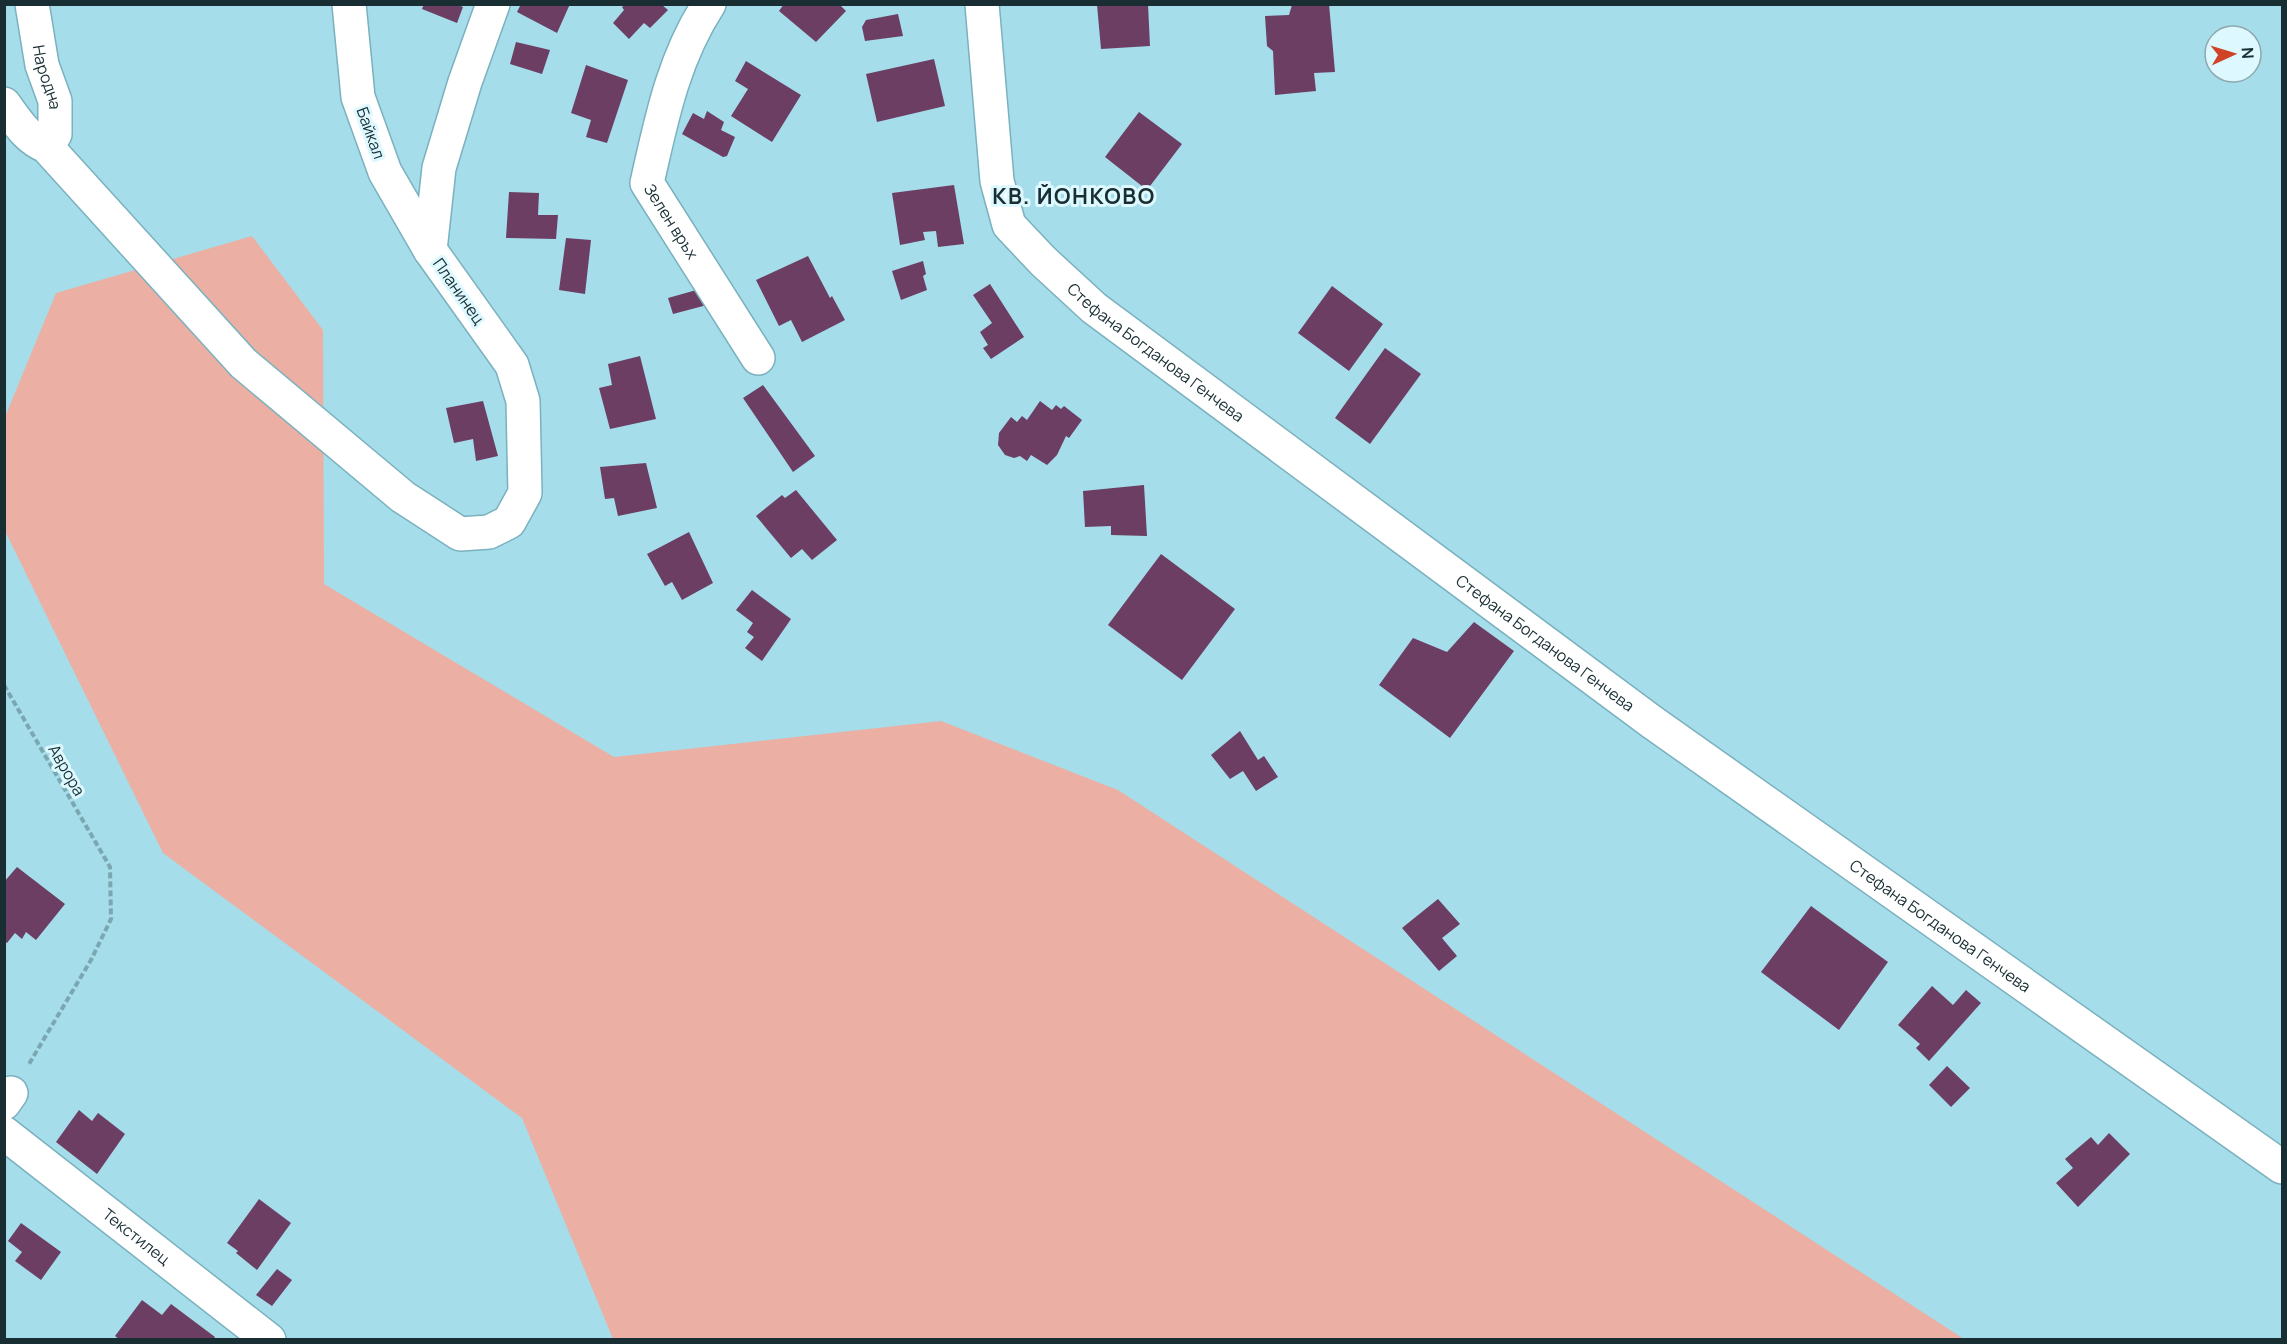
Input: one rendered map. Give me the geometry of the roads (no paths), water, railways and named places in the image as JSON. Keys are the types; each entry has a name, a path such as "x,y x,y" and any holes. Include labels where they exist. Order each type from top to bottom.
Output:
{"street":[{"name":"Народна","path":"32,4 42,64 55,101 55,134 46,146"},
{"name":"Байкал","path":"349,4 358,97 386,172 430,250"},
{"name":"Планинец","path":"46,146 243,363 403,497 460,534 489,532 509,522 525,493 523,401 512,365 430,250 439,168 465,82 493,4"},
{"name":"Зелен връх","path":"708,4 687,41 668,93 647,183 758,358"},
{"name":"Стефана Богданова Генчева","path":"982,4 997,181 1009,225 1043,261 1094,308 1652,722 2283,1167"},
{"path":"4,104 27,134 37,143 46,146"},
{"name":"Текстилец","path":"4,1133 269,1340"}],"district":[{"name":"КВ. ЙОНКОВО","path":"1074,196"}]}
